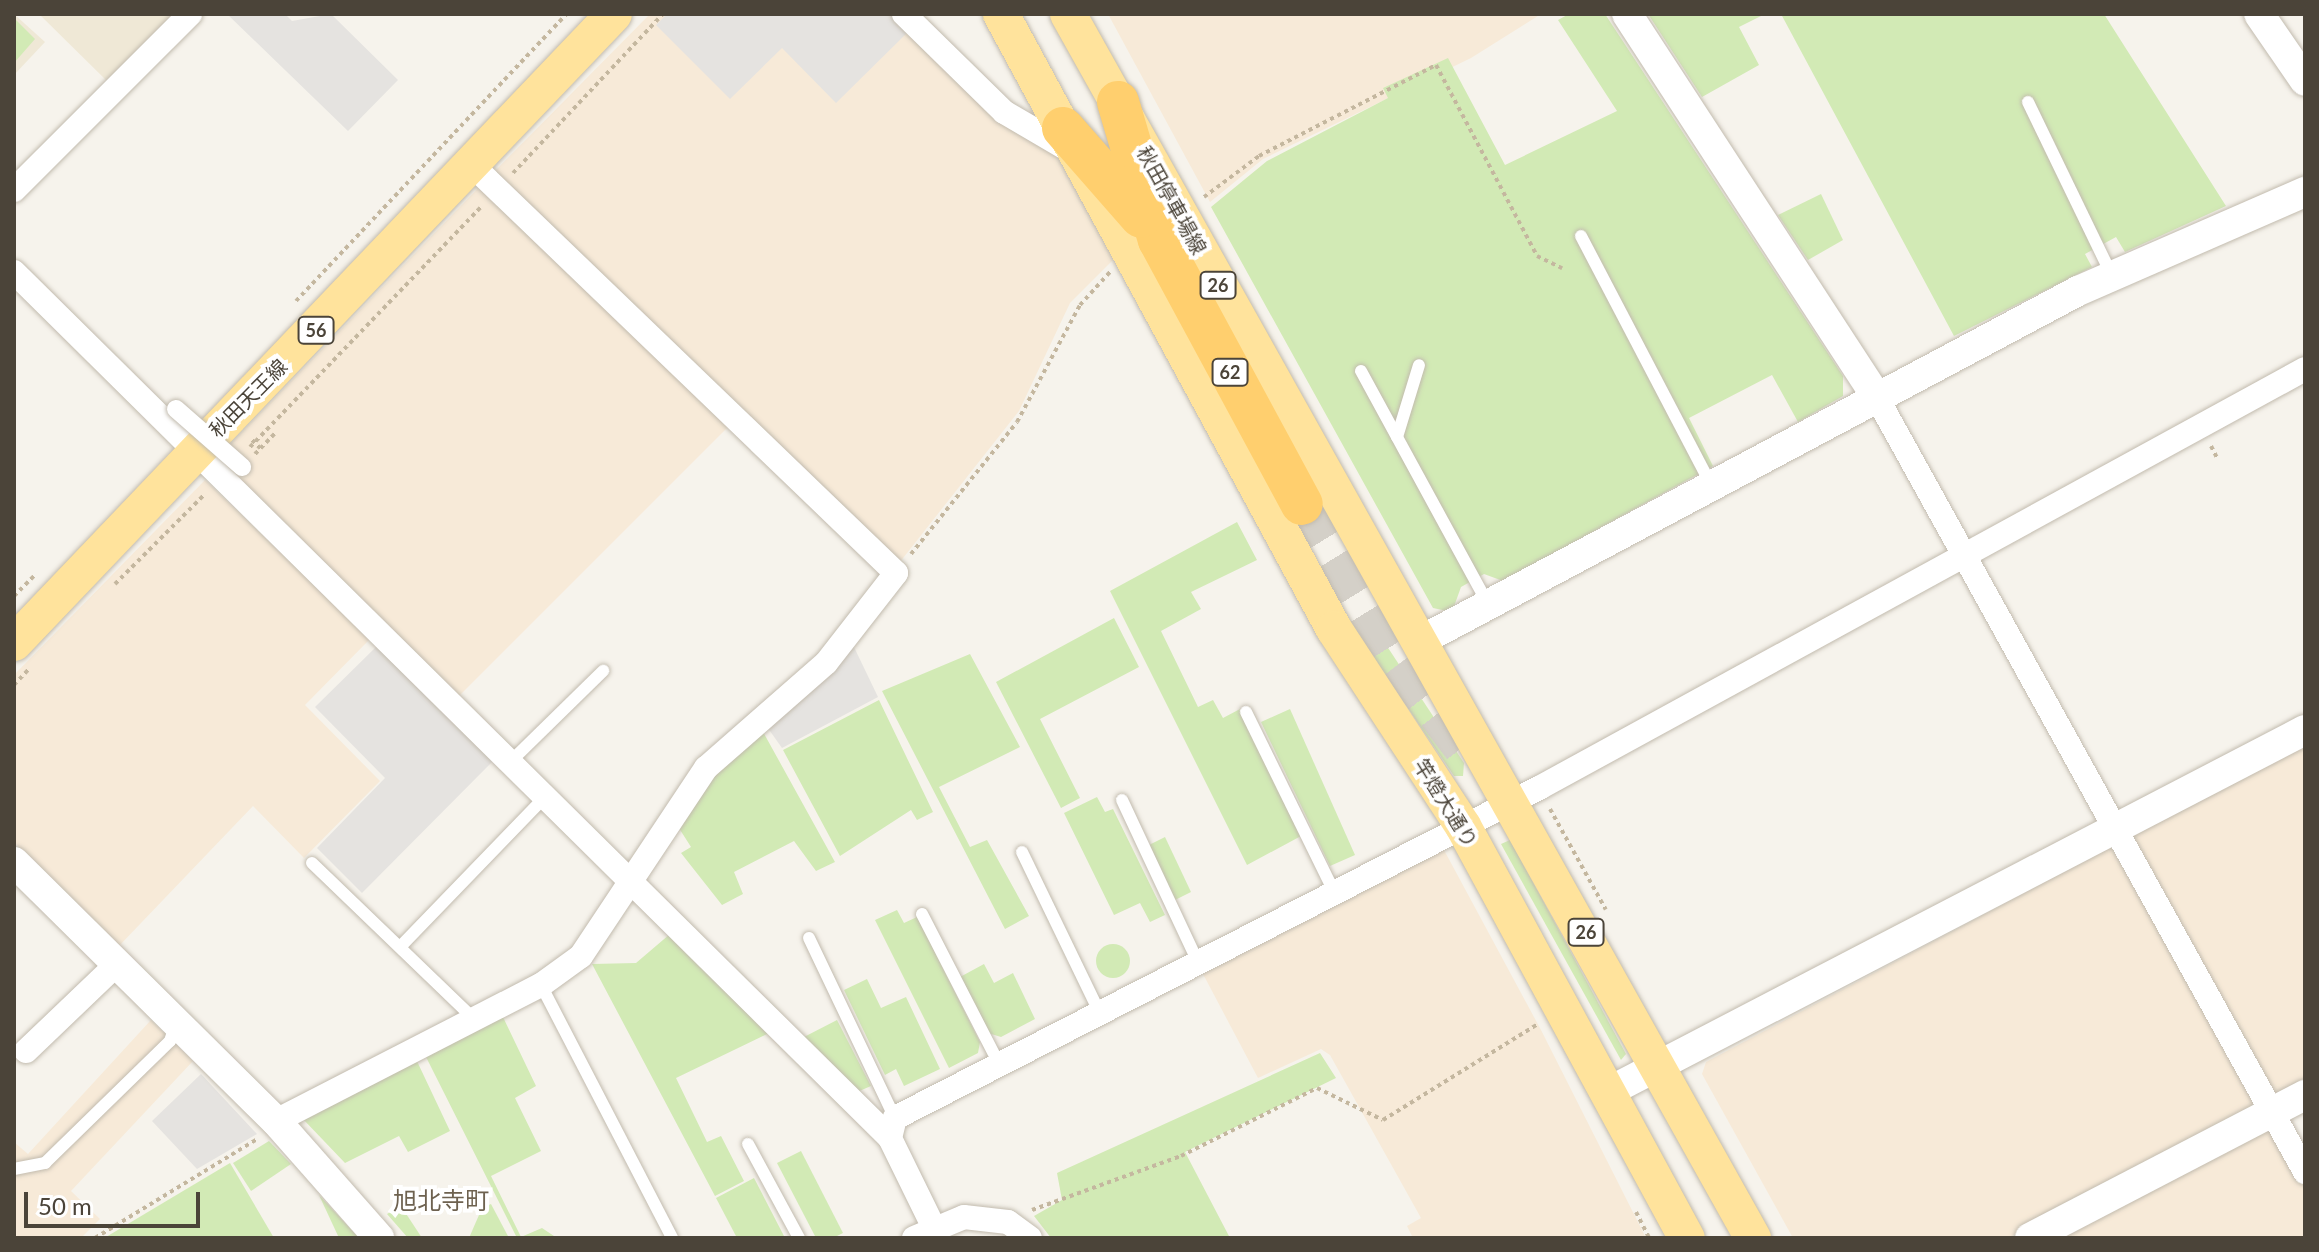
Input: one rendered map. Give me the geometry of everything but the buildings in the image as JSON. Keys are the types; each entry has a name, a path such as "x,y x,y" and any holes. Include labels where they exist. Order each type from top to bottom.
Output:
{"highway":[{"name":"62","path":"1118,102 1169,227 1302,504"},
{"name":"62","path":"1071,142 1169,227"}],"main road":[{"path":"1001,14 1071,142"},
{"path":"1068,14 1118,102"},
{"name":"秋田天王線","path":"25,653 194,453 484,178 605,17"},
{"name":"竿燈大通り","path":"1071,142 1334,629 1463,826 1687,1238"},
{"name":"秋田停車場線","path":"1169,227 1420,641"},
{"name":"26","path":"1420,641 1514,800 1753,1238"}],"street":[{"path":"14,190 190,14"},
{"path":"904,14 1004,112 1071,142"},
{"path":"1627,14 1876,396 1963,560 2305,1172"},
{"path":"2259,14 2305,81"},
{"path":"276,1121 541,985 581,956 706,768 826,663 896,573 484,178"},
{"path":"1420,641 1876,396 2112,276 2305,192"},
{"path":"14,272 544,798 631,877 892,1128 924,1233 964,1217 1008,1222 1030,1238"},
{"path":"892,1128 999,1064 1514,800 1963,560 2305,369"},
{"path":"176,409 242,467"},
{"path":"1608,1092 2305,730"},
{"path":"14,862 117,964 173,1032 276,1121 379,1238"},
{"path":"26,1051 117,964"},
{"path":"2030,1238 2305,1095"}],"lane":[{"path":"2028,102 2112,276"},
{"path":"1581,236 1711,485"},
{"path":"1397,437 1419,365"},
{"path":"1361,371 1488,604"},
{"path":"509,763 603,671"},
{"path":"1246,712 1334,892"},
{"path":"400,947 544,798"},
{"path":"1122,800 1198,962"},
{"path":"1022,852 1100,1013"},
{"path":"312,863 475,1020"},
{"path":"922,914 999,1064"},
{"path":"809,938 892,1128"},
{"path":"541,985 672,1238"},
{"path":"14,1169 45,1163 173,1032"},
{"path":"748,1144 799,1238"}],"path":[{"path":"288,309 566,14"},
{"path":"111,587 220,479 484,178 663,14"},
{"path":"1169,227 1259,156 1436,65 1537,256 1562,268"},
{"path":"896,573 1017,422 1080,305 1115,268"},
{"path":"242,467 275,433"},
{"path":"252,440 261,449"},
{"path":"14,596 46,563"},
{"path":"14,685 25,653"},
{"path":"1008,1222 1074,1189 1181,1156 1317,1088 1383,1120 1563,1011"},
{"path":"95,1238 276,1121"}],"shaded area":[{"path":"14,14 45,42 14,75"},
{"path":"39,14 177,14 109,83"},
{"path":"227,14 285,14 292,21 331,14 398,80 348,131"},
{"path":"650,14 900,14 1055,147 1117,256 1070,303 1019,411 896,567 492,174"},
{"path":"667,14 894,14 910,30 836,103 782,48 730,99 656,25"},
{"path":"1108,14 1541,14 1471,58 1263,159 1210,202"},
{"path":"481,185 731,424 454,701 212,463"},
{"path":"205,480 370,639 305,705 380,781 304,858 253,806 119,946 14,842 14,675"},
{"path":"853,645 878,697 782,748 765,724"},
{"path":"377,646 493,761 362,893 317,848 385,778 315,707"},
{"path":"2305,745 2305,1084 2275,1100 2124,840"},
{"path":"2111,847 2260,1107 2008,1238 1793,1238 1702,1074 1706,1062"},
{"path":"1444,850 1541,1030 1646,1238 1413,1238 1407,1226 1421,1218 1330,1055 1321,1049 1258,1078 1203,974"},
{"path":"151,1020 193,1061 71,1191 100,1219 81,1238 14,1238 14,1142 28,1154"},
{"path":"201,1074 257,1134 197,1169 152,1121"},
{"path":"2265,1131 2277,1134 2305,1186 2305,1238 2063,1238"}],"green space":[{"path":"1569,14 1605,14 1843,376 1843,396 1798,422 1772,375 1689,418 1713,466 1503,581 1484,574 1461,587 1452,612 1433,608 1211,207 1267,161 1388,98 1383,88 1448,58 1505,165 1617,111 1558,20"},
{"path":"1648,14 1765,14 1739,27 1759,65 1702,97"},
{"path":"1781,14 2104,14 2226,206 2125,252 2116,237 2085,254 2092,267 1954,336"},
{"path":"14,18 35,39 14,63"},
{"path":"1821,194 1843,240 1808,260 1778,215"},
{"path":"1237,522 1257,560 1191,592 1201,609 1161,631 1198,707 1213,700 1223,718 1240,709 1301,836 1247,865 1110,591"},
{"path":"1114,618 1139,667 1040,719 1080,798 1061,808 996,682"},
{"path":"1371,622 1464,763 1463,776 1454,776 1355,630"},
{"path":"970,654 1020,747 939,787 970,847 987,840 1029,916 1005,929 882,691"},
{"path":"879,700 933,812 917,820 911,810 840,856 783,750"},
{"path":"1290,709 1355,855 1330,866 1261,722"},
{"path":"762,730 835,862 816,871 794,841 734,872 743,894 722,905 681,853 691,847 677,825 715,773"},
{"path":"1097,797 1105,812 1113,809 1165,915 1150,922 1140,903 1114,915 1064,813"},
{"path":"1165,837 1191,892 1175,900 1149,845"},
{"path":"1510,840 1626,1054 1621,1060 1501,844"},
{"path":"897,910 904,923 917,917 980,1042 978,1053 949,1068 875,920"},
{"path":"670,934 769,1033 676,1078 707,1142 721,1136 744,1181 715,1196 592,964 636,963"},
{"path":"1113,944 1125,949 1130,961 1125,973 1113,978 1101,973 1096,961 1101,949"},
{"path":"984,964 994,983 1013,973 1035,1019 1001,1037 988,1033 960,977"},
{"path":"867,979 881,1008 906,997 940,1069 904,1086 896,1069 885,1075 844,990"},
{"path":"503,1017 536,1086 515,1098 541,1151 491,1176 521,1237 542,1228 557,1238 517,1238 424,1053"},
{"path":"837,1020 871,1086 857,1092 804,1037"},
{"path":"1320,1053 1336,1078 1185,1152 1230,1238 1051,1238 1034,1216 1062,1200 1057,1173"},
{"path":"415,1057 450,1131 408,1152 399,1136 345,1163 302,1118"},
{"path":"269,1141 291,1164 251,1191 233,1163"},
{"path":"801,1151 843,1233 833,1238 816,1238 777,1163"},
{"path":"230,1163 274,1238 106,1238 106,1237"},
{"path":"754,1178 785,1238 737,1238 716,1198"},
{"path":"319,1195 359,1238 339,1238"},
{"path":"491,1204 509,1238 469,1238 482,1208"},
{"path":"401,1206 422,1238 408,1238 387,1214"}],"tunnel":[{"path":"1302,504 1400,663 1475,761"}],"district":[{"name":"旭北寺町","path":"441,1200"}]}
